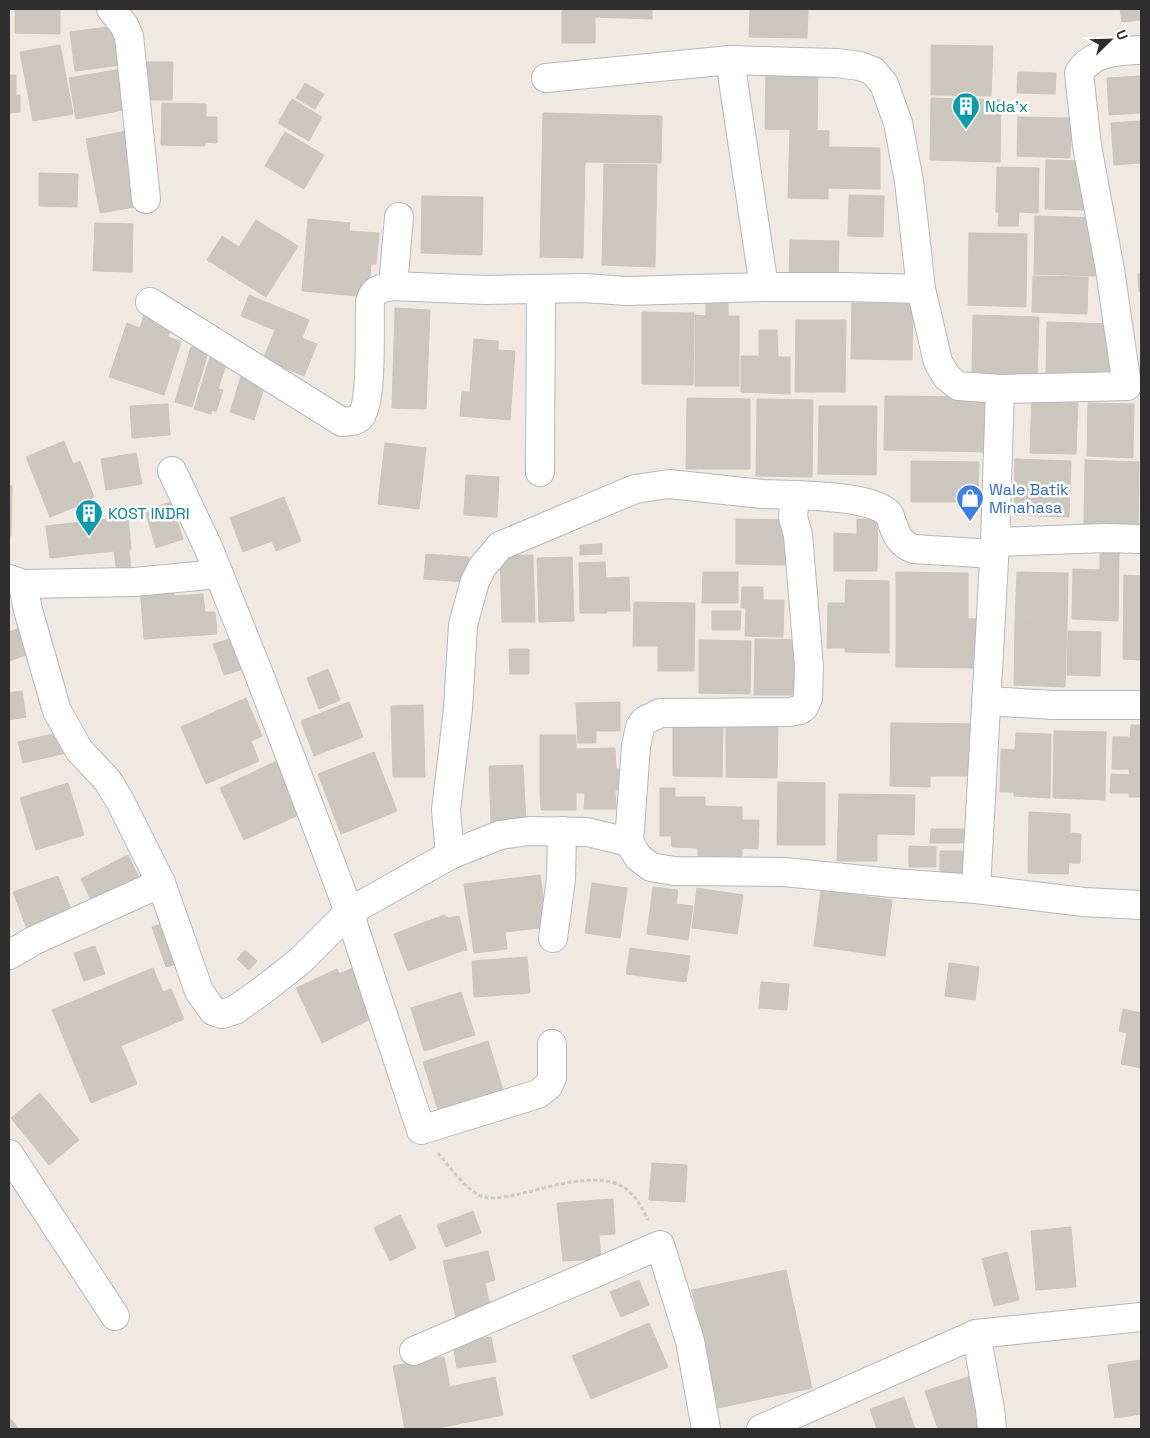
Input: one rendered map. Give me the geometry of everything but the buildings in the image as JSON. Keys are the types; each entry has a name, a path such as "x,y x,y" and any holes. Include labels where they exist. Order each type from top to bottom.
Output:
{"street":[{"path":"111,9 124,25 129,36 146,199"},
{"path":"546,78 730,60 837,63 860,66 873,71 884,84 898,123 909,181 920,289 938,362 947,377 958,386 1000,389 1134,385 1087,146 1079,73 1083,66 1095,57 1121,51 1141,50"},
{"path":"730,60 764,287"},
{"path":"394,286 399,217"},
{"path":"150,302 342,422 360,418 367,402 370,302 372,294 379,289 394,286 485,290 584,288 627,291 764,287 920,289"},
{"path":"540,472 541,289"},
{"path":"976,889 994,548 1000,389"},
{"path":"172,471 218,574 321,837 348,912 420,1130 538,1094 548,1086 552,1078 552,1044"},
{"path":"450,855 446,810 458,709 463,625 475,581 482,566 500,546 635,489 669,484 762,494 848,498 881,508 890,515 899,539 905,546 914,549 994,548 1105,538 1141,539"},
{"path":"795,495 793,517 798,535 809,666 807,702 800,710 789,712 660,713 644,721 640,727 636,746 629,842 638,857 651,867 674,870 784,872 976,889 1084,902 1141,904"},
{"path":"218,574 134,582 16,581 28,610 57,711 80,750 108,781 116,795 160,883 200,991 213,1011 222,1014 235,1010 300,961 348,912 450,855 500,835 529,831 588,832 629,842"},
{"path":"986,701 1054,705 1141,705"},
{"path":"553,938 561,879 562,831"},
{"path":"9,955 35,940 160,883"},
{"path":"9,1154 115,1316"},
{"path":"414,1351 660,1245 690,1341 706,1429"},
{"path":"761,1429 976,1334 1141,1317"},
{"path":"976,1334 992,1429"}],"path":[{"path":"420,1130 471,1191 485,1197 502,1197 588,1179 608,1182 625,1188 637,1199 660,1245"}],"place":[{"name":"Nda'x","path":"966,130"},
{"name":"Wale Batik Minahasa","path":"970,522"},
{"name":"KOST INDRI","path":"89,537"}]}
